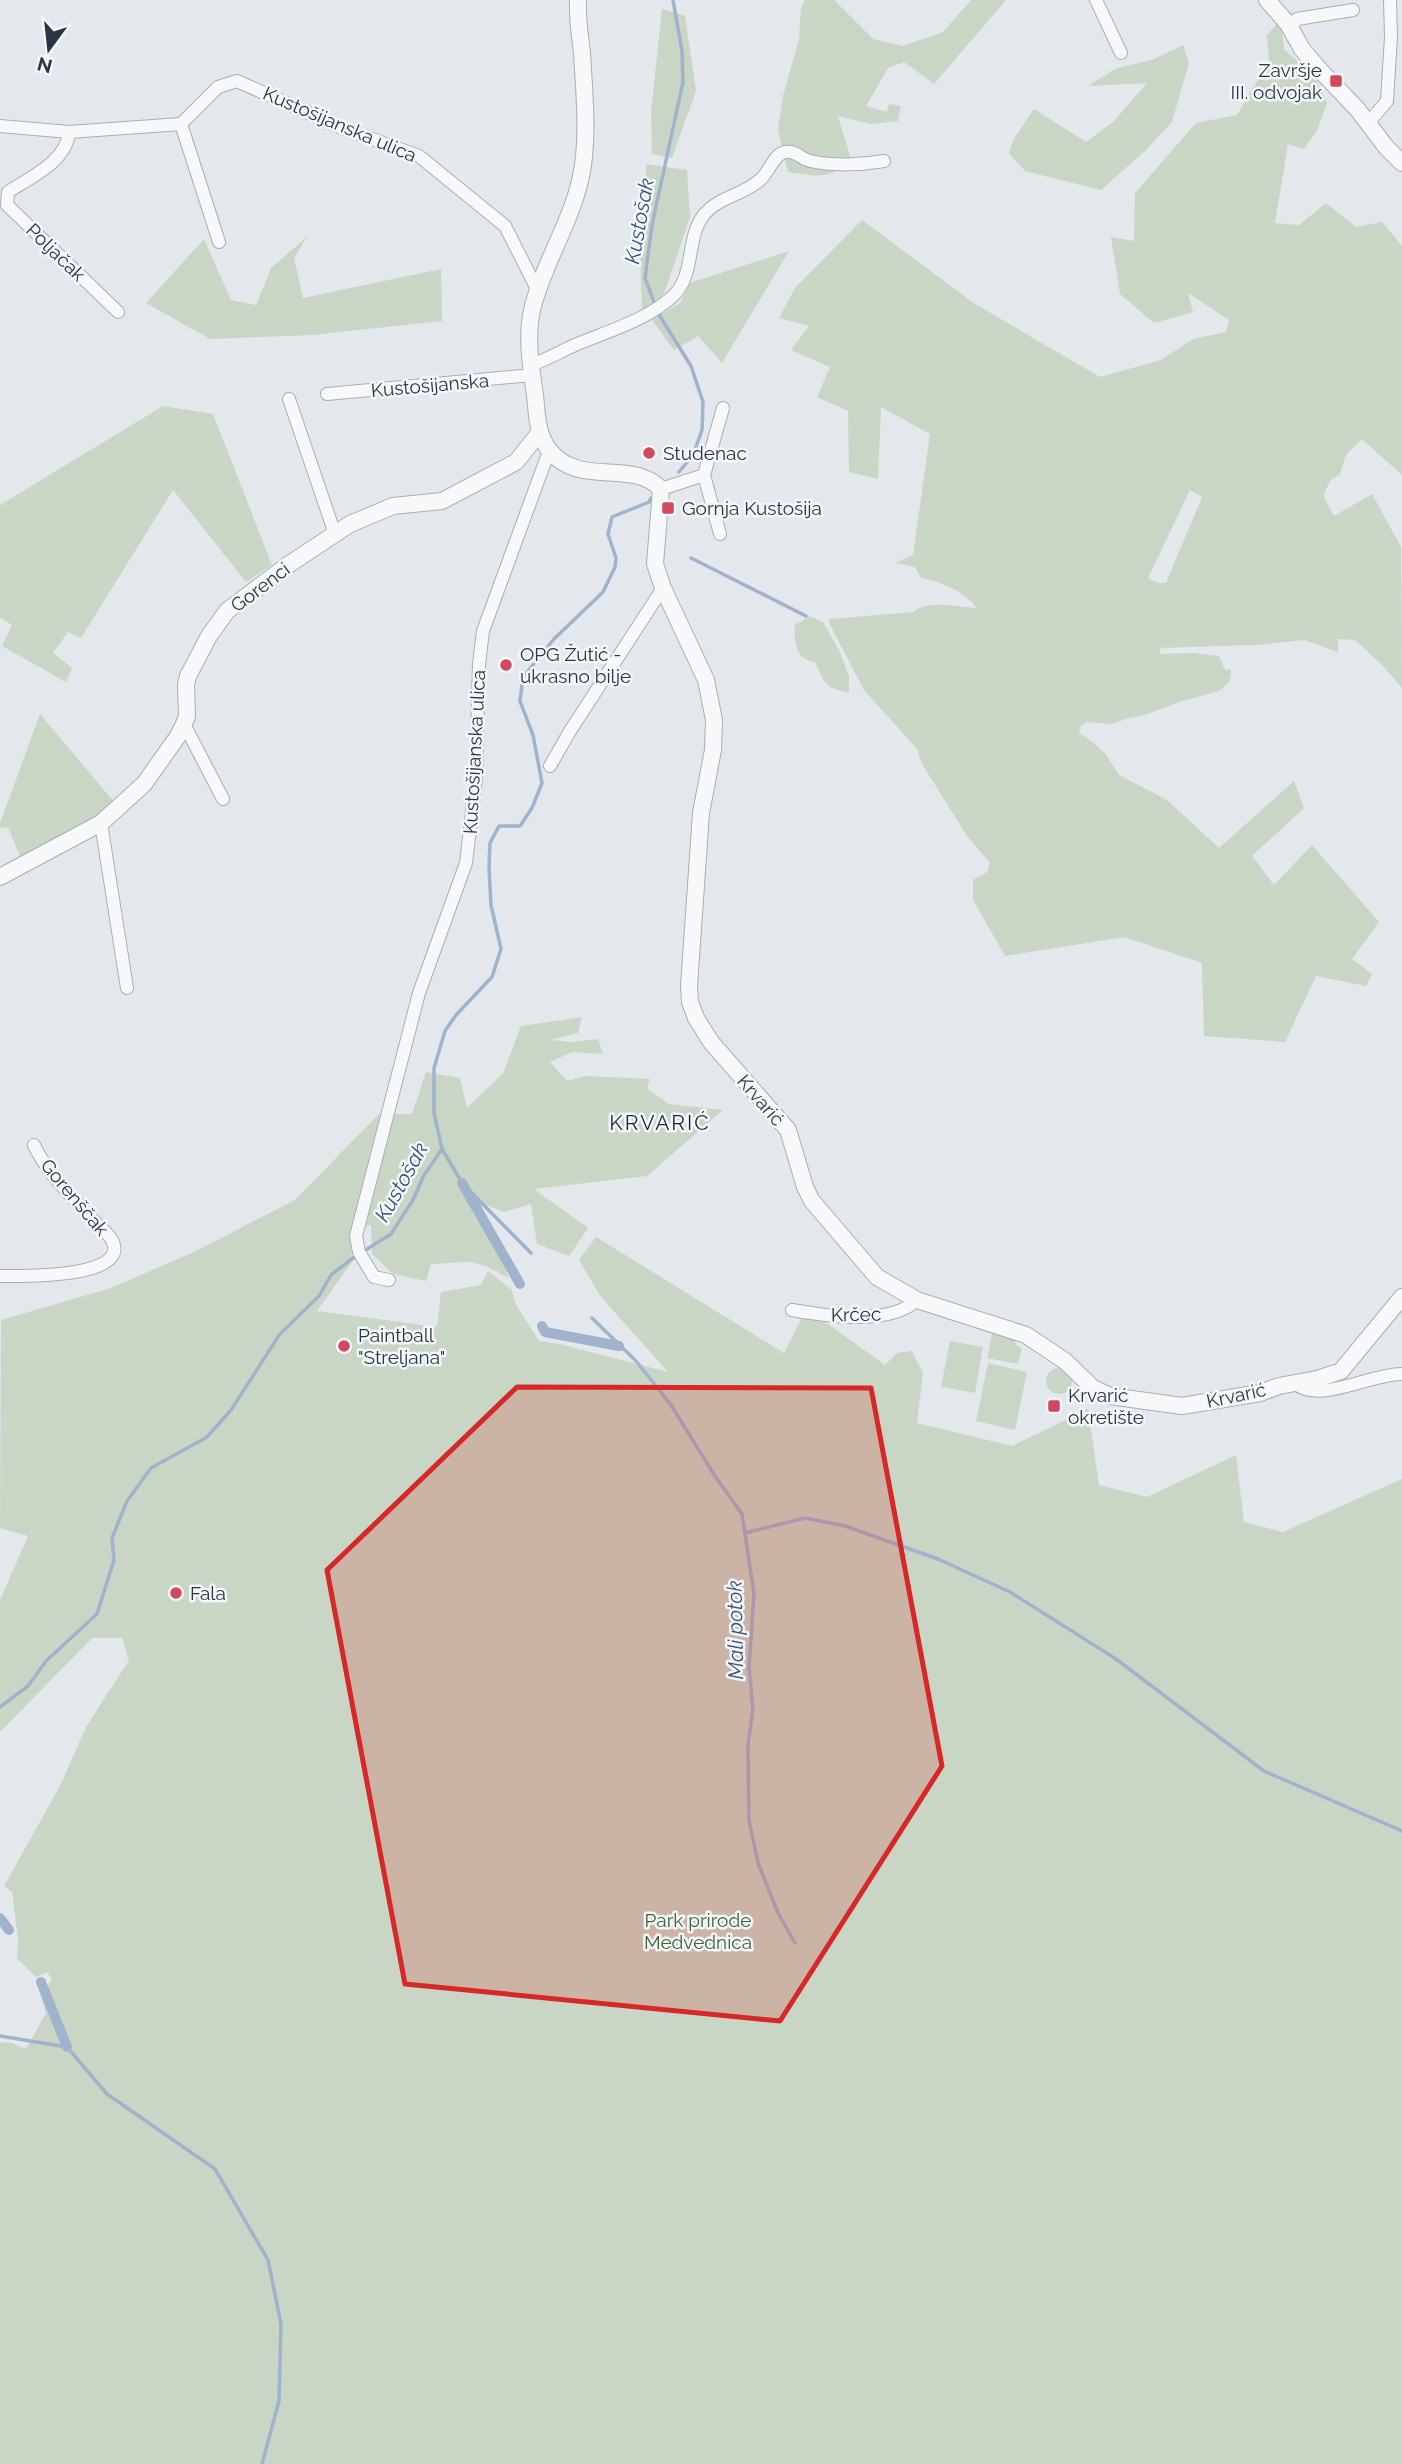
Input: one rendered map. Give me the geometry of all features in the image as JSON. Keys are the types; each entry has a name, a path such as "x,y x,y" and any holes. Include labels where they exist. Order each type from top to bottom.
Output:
{"street":[{"path":"578,0 584,99 584,162 573,205 538,291 530,326 532,370 540,432 550,451 577,469 648,477 661,489 704,475"},
{"path":"1096,0 1121,53"},
{"path":"1267,0 1290,27 1302,49 1369,122 1386,147 1402,163"},
{"path":"1369,122 1387,101 1390,0"},
{"path":"1290,27 1297,19 1353,10"},
{"name":"Kustošijanska ulica","path":"181,124 218,87 237,81 342,128 419,156 505,226 538,291"},
{"path":"0,127 69,132 181,124 219,242"},
{"name":"Poljačak","path":"69,132 68,144 57,159 8,192 7,205 118,312"},
{"name":"Kustošijanska","path":"327,394 532,370 661,306 676,293 684,280 695,234 702,218 710,209 752,187 764,177 780,154 795,153 808,161 835,163 867,164 884,161"},
{"path":"289,399 335,534"},
{"path":"720,534 704,475 723,408"},
{"name":"Gorenci","path":"0,877 101,823 144,784 184,724 187,716 188,676 209,636 227,611 350,524 383,510 442,500 516,462 540,432"},
{"name":"Kustošijanska ulica","path":"389,1280 374,1278 359,1252 356,1236 419,993 466,863 476,777 479,664 483,631 550,451"},
{"name":"Krvarić","path":"661,489 655,564 663,588 706,680 714,720 713,750 701,813 690,1002 696,1018 711,1042 788,1130 805,1187 820,1212 877,1277 917,1300 1026,1335 1065,1361 1093,1388 1110,1396 1182,1406 1260,1393 1341,1371 1402,1297"},
{"path":"550,766 663,588"},
{"path":"184,724 223,799"},
{"path":"101,823 127,988"},
{"name":"Gorenščak","path":"0,1276 49,1276 85,1270 107,1263 115,1254 108,1235 61,1184 34,1145"},
{"name":"Krčec","path":"792,1310 828,1316 868,1315 893,1313 909,1307 917,1300"},
{"path":"1296,1384 1300,1388 1314,1391 1402,1374"}],"highlighted area":[{"path":"517,1387 871,1388 942,1766 780,2021 405,1984 327,1570"}],"green space":[{"path":"805,0 834,0 873,39 903,46 943,32 971,0 1006,0 934,84 904,62 888,68 866,106 887,112 889,104 901,106 898,121 871,124 838,116 851,159 836,171 815,175 788,172 778,130 783,96 799,39 801,8"},
{"path":"662,9 685,16 696,91 672,158 652,154 651,112"},
{"path":"1281,18 1284,49 1316,79 1327,103 1317,131 1304,149 1288,144 1275,223 1299,225 1326,203 1356,227 1382,222 1402,246 1402,475 1362,439 1346,455 1340,474 1331,480 1324,497 1334,516 1372,494 1401,547 1402,688 1355,640 1338,639 1338,652 1304,640 1256,645 1161,648 1159,654 1194,653 1219,656 1225,670 1231,669 1230,681 1219,691 1145,715 1111,724 1087,722 1081,726 1079,734 1105,753 1119,775 1167,800 1219,848 1294,781 1304,808 1252,856 1274,885 1312,845 1379,922 1352,959 1372,974 1366,986 1316,976 1285,1042 1204,1036 1202,963 1124,937 1005,956 973,900 973,880 987,872 990,863 967,836 922,764 917,749 864,690 829,623 829,619 913,612 935,605 976,608 952,588 921,578 915,567 895,563 913,555 930,434 881,407 878,479 849,472 848,411 817,397 830,367 791,350 809,326 779,318 795,288 862,220 975,304 1100,377 1161,360 1193,339 1226,332 1229,320 1188,293 1193,312 1154,323 1120,294 1111,237 1134,241 1135,193 1196,123 1237,115 1269,61 1267,36","holes":["1190,490 1202,497 1166,583 1158,583 1148,578"]},
{"path":"1183,45 1189,63 1172,122 1146,150 1101,190 1025,171 1009,154 1013,140 1034,109 1086,142 1114,121 1147,83 1088,86 1117,68 1152,60"},
{"path":"646,164 687,170 690,217 664,294 642,310 639,223 647,206"},
{"path":"307,237 294,258 303,298 441,269 442,321 312,335 210,339 146,303 204,239 231,300 256,305 271,268"},
{"path":"789,251 722,363 698,336 674,350 652,320 680,303 690,283"},
{"path":"163,406 213,414 272,565 246,582 173,490 81,638 68,632 53,653 72,668 66,682 2,646 12,625 0,618 0,505"},
{"path":"810,616 823,622 839,650 849,676 849,692 835,689 826,683 815,662 803,657 797,649 795,625"},
{"path":"40,714 115,803 114,808 21,859 8,827 0,828 0,823"},
{"name":"Park prirode Medvednica","path":"582,1017 578,1033 550,1040 571,1042 598,1039 603,1054 572,1052 550,1062 567,1081 585,1076 650,1079 647,1088 669,1104 723,1110 647,1176 534,1189 588,1228 569,1256 537,1244 531,1204 504,1212 484,1204 474,1214 506,1269 508,1278 486,1266 470,1262 431,1264 426,1281 393,1274 372,1254 371,1225 351,1227 352,1262 317,1311 437,1327 441,1292 481,1285 488,1271 512,1290 515,1303 539,1341 668,1372 601,1297 579,1260 596,1237 784,1353 803,1315 824,1321 885,1365 897,1353 912,1351 923,1373 917,1423 1012,1446 1088,1409 1099,1485 1147,1497 1236,1455 1244,1522 1283,1532 1402,1479 1402,2464 0,2464 0,2042 12,2043 26,2049 46,2013 41,1997 52,1979 47,1972 36,1977 17,1958 18,1939 12,1892 4,1886 60,1786 86,1727 129,1660 122,1638 92,1638 0,1732 0,1600 28,1536 0,1528 1,1320 111,1288 194,1252 295,1200 379,1114 412,1114 426,1072 460,1078 467,1108 503,1073 521,1026"},
{"path":"993,1329 1013,1338 1017,1346 1022,1348 1018,1364 987,1358"},
{"path":"950,1341 983,1347 975,1393 941,1387"},
{"path":"988,1363 1027,1372 1015,1430 976,1421"},
{"path":"1059,1368 1069,1371 1072,1381 1069,1391 1059,1394 1049,1391 1046,1381 1049,1371"}],"waterway":[{"name":"Kustošak","path":"673,0 682,51 683,82 652,225 645,278 658,313 691,366 703,402 702,430 693,455 679,472"},
{"name":"Kustošak","path":"364,1251 391,1234 442,1149 434,1113 434,1068 445,1031 456,1015 492,977 501,949 491,905 490,843 499,826 520,826 532,808 542,783 533,735 520,701 523,677 554,639 603,592 615,567 616,558 608,534 612,517 649,502 651,498"},
{"path":"691,558 806,616"},
{"name":"Mali potok","path":"442,1149 462,1183 531,1253"},
{"path":"462,1183 520,1284"},
{"name":"Kustošak","path":"0,1707 28,1686 46,1661 97,1614 114,1560 112,1538 127,1501 151,1468 207,1437 231,1410 280,1334 319,1296 331,1275 357,1255"},
{"name":"Mali potok","path":"592,1318 636,1361 671,1405 742,1514 754,1594 749,1667 753,1709 748,1745 749,1820 758,1863 778,1913 795,1943"},
{"path":"542,1326 545,1332 619,1346"},
{"path":"745,1533 805,1518 845,1526 938,1559 1010,1592 1116,1659 1264,1771 1402,1831"},
{"path":"0,1918 9,1930"},
{"path":"41,1982 67,2047"},
{"path":"0,2036 67,2047 107,2094 215,2169 268,2260 281,2324 279,2401 262,2464"}],"place":[{"name":"Završje III. odvojak","path":"1336,81"},
{"name":"Studenac","path":"649,453"},
{"name":"Gornja Kustošija","path":"668,508"},
{"name":"OPG Žutić - ukrasno bilje","path":"506,665"},
{"name":"Paintball \"Streljana\"","path":"344,1346"},
{"name":"Krvarić okretište","path":"1054,1406"},
{"name":"Fala","path":"176,1593"}],"district":[{"name":"KRVARIĆ","path":"660,1122"}]}
